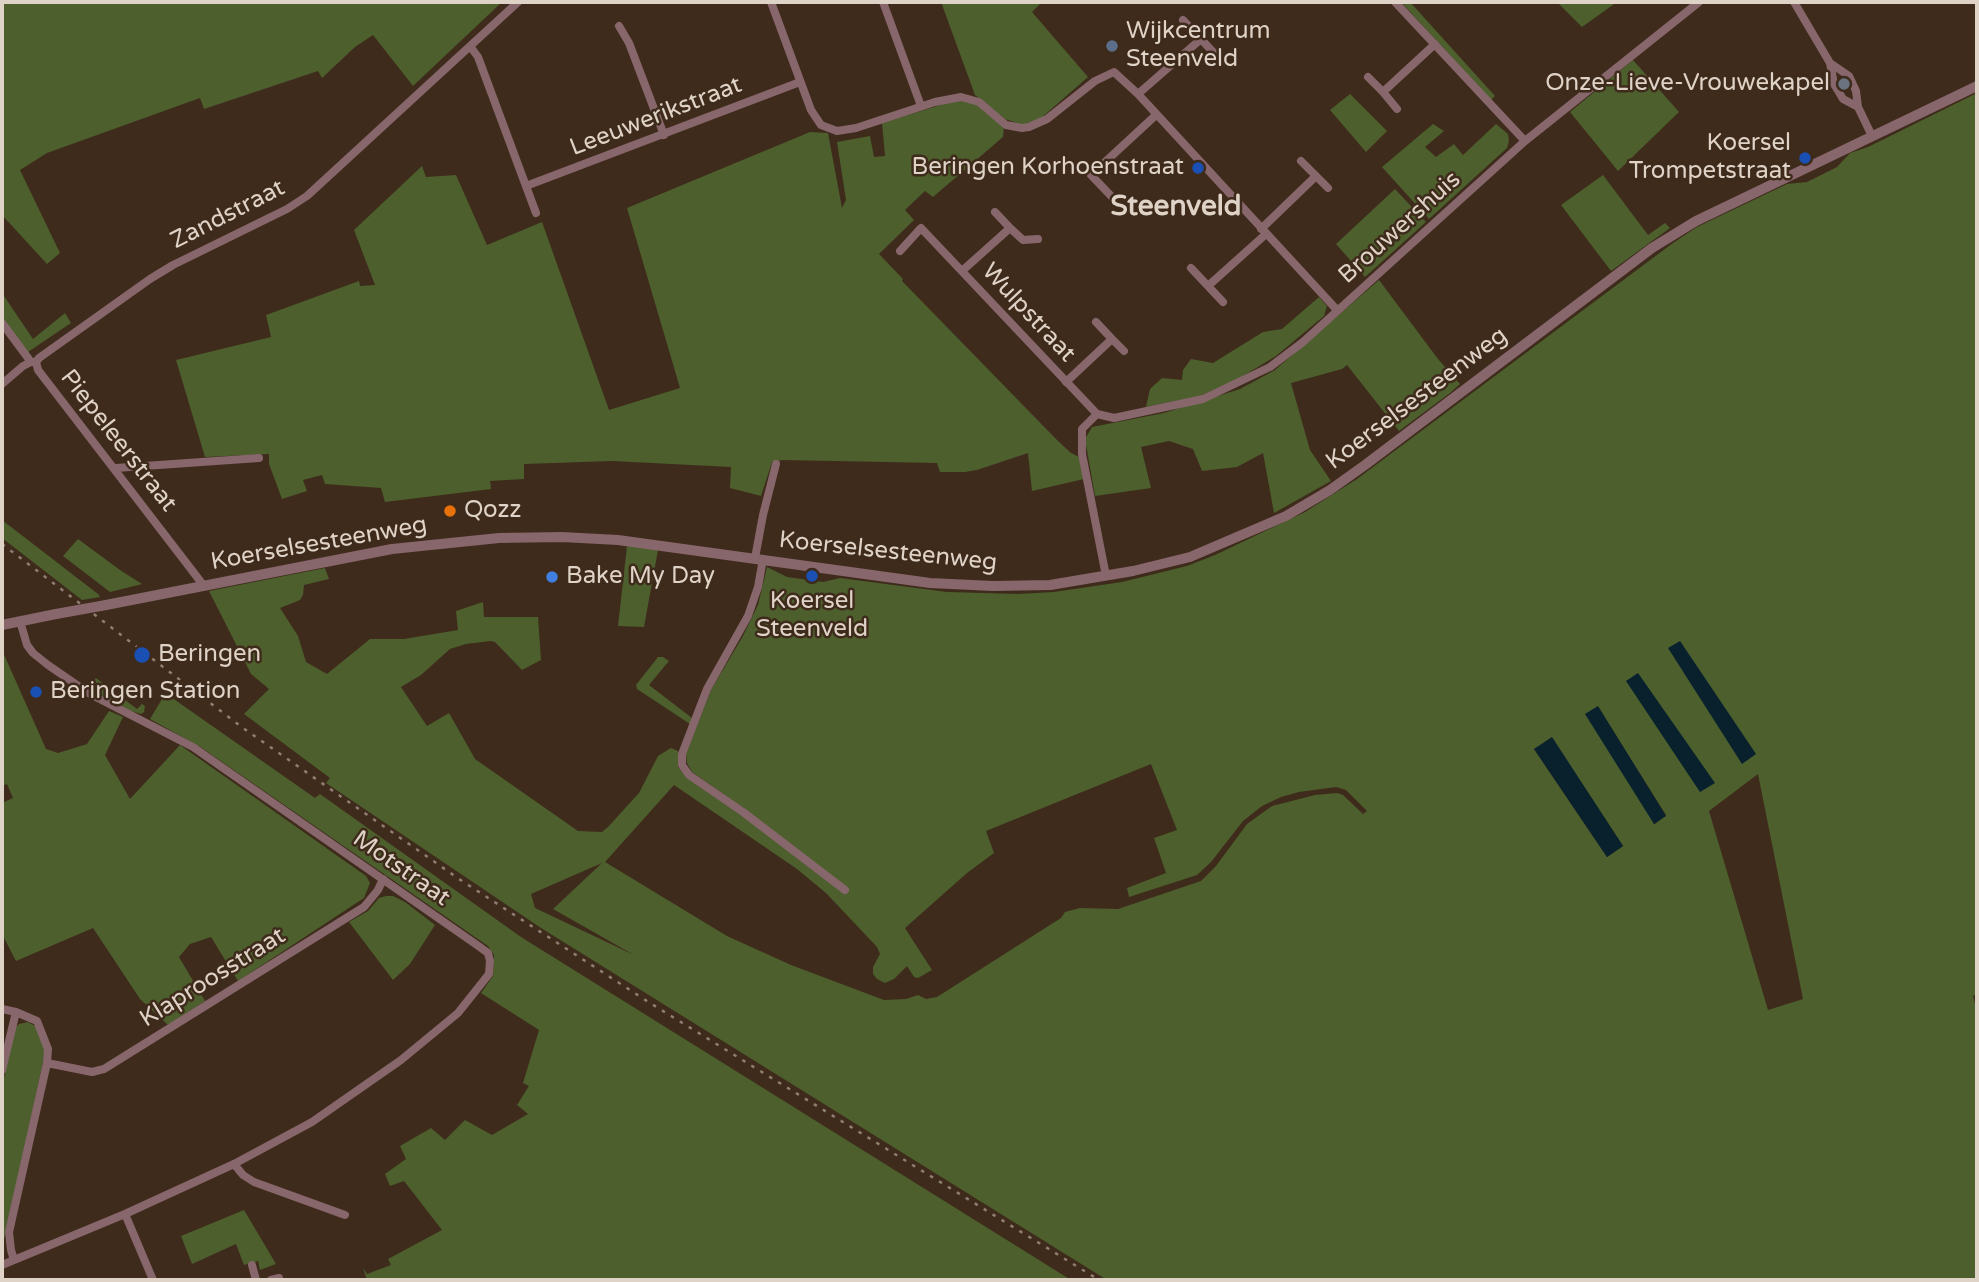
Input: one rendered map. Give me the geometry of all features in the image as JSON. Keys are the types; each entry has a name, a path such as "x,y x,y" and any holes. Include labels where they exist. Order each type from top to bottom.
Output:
{"street":[{"name":"Zandstraat","path":"2,384 23,366 34,362 150,279 287,209 307,196 518,2"},
{"path":"771,2 816,119 828,129 837,131 856,128 948,98 972,99 1006,125 1029,127 1047,118 1095,81 1114,72 1138,94 1337,310"},
{"path":"883,2 921,106"},
{"path":"1395,2 1525,141"},
{"name":"Brouwershuis","path":"1097,414 1114,418 1203,399 1270,368 1303,342 1525,141 1699,2"},
{"path":"1794,2 1830,62 1834,84 1843,99 1858,107"},
{"path":"1183,20 1214,53"},
{"path":"618,26 629,43 664,135"},
{"path":"1138,94 1201,38"},
{"path":"1383,92 1435,44"},
{"path":"470,46 478,57 536,213"},
{"path":"1830,62 1849,76 1856,91 1858,107 1872,136"},
{"path":"1368,77 1397,109"},
{"name":"Leeuwerikstraat","path":"526,186 800,82"},
{"name":"Koerselsesteenweg","path":"2,625 392,549 499,538 618,540 965,585 1050,585 1106,576 1190,556 1286,516 1366,466 1652,248 1696,221 1977,86"},
{"path":"1113,198 1091,175 1156,115"},
{"path":"1301,161 1328,188"},
{"path":"1208,286 1316,176"},
{"name":"Wulpstraat","path":"995,212 1023,240 1038,239"},
{"name":"Wulpstraat","path":"900,251 921,228 1097,414"},
{"name":"Wulpstraat","path":"962,271 1010,228"},
{"path":"1191,268 1223,302"},
{"name":"Wulpstraat","path":"1096,322 1124,351"},
{"name":"Piepeleerstraat","path":"2,323 204,586"},
{"name":"Wulpstraat","path":"1066,382 1112,339"},
{"path":"1097,414 1083,429 1082,454 1106,576"},
{"path":"116,468 259,458"},
{"path":"776,464 763,514 758,587 748,616 707,690 682,754 682,765 689,775 743,812 845,890"},
{"name":"Motstraat","path":"2,1265 125,1214 234,1164 312,1122 401,1060 458,1013 489,974 490,961 488,953 193,747 110,705 65,677 33,653 27,645 20,621"},
{"name":"Klaproosstraat","path":"47,1063 92,1072 104,1069 364,906 378,890 383,879"},
{"path":"2,1009 37,1021 46,1040 47,1063 9,1232 14,1260"},
{"path":"2,1070 6,1034 16,1012"},
{"path":"234,1164 243,1175 254,1182 345,1215"},
{"path":"125,1214 152,1280"},
{"path":"252,1265 256,1280"}],"green space":[{"path":"2,2 502,2 413,86 373,35 355,47 322,78 318,71 204,109 200,98 47,153 20,170 60,253 47,264 2,215"},
{"path":"941,2 1042,2 1032,12 1088,77 1040,119 1023,125 1005,119 975,95"},
{"path":"1401,2 1410,2 1495,96 1491,100"},
{"path":"1557,2 1617,2 1582,27"},
{"path":"1633,60 1679,112 1618,171 1570,112"},
{"path":"1977,93 1977,994 1973,996 1977,1012 1977,1280 1107,1280 541,928 326,783 330,778 244,714 269,689 251,674 209,591 325,568 329,579 304,585 300,600 280,608 298,636 306,662 327,674 370,639 404,639 458,630 456,611 483,602 484,617 538,617 541,660 522,670 491,641 450,649 421,675 401,687 427,726 449,713 475,759 578,831 602,832 608,827 639,793 658,756 671,748 678,751 678,767 687,778 808,858 692,772 687,763 686,754 711,690 758,605 767,567 787,577 823,582 840,578 947,592 1018,594 1054,592 1122,582 1187,566 1305,512 1357,479 1697,227 1787,184 1807,182 1837,167 1850,153 1868,147","holes":["1598,707 1666,815 1654,824","1552,738 1623,846 1607,857 1534,749","1151,764 1177,830 1154,838 1166,873 1127,888 1129,897 1197,875 1211,862 1243,821 1262,806 1281,797 1336,787 1346,790 1367,811 1363,814 1343,795 1337,793 1315,795 1272,806 1247,824 1216,866 1201,881 1118,909 1080,908 1065,912 1061,918 937,997 926,999 918,995 906,999 884,1000 791,965 727,936 605,862 674,785 797,869 826,893 877,947 880,954 873,967 873,974 885,983 894,979 907,966 914,977 918,978 932,970 905,928 967,873 994,853 986,831","1758,774 1803,999 1768,1010 1709,811","602,863 553,909 634,955 535,908 531,894"]},
{"path":"1350,94 1387,131 1366,152 1330,110"},
{"path":"957,100 976,104 1004,127 1003,137 933,197 925,191 905,210 914,220 879,254 1057,440 1079,457 1084,479 1032,491 1028,453 965,472 940,472 937,463 783,460 772,462 761,496 730,488 731,467 612,461 524,464 524,479 490,481 491,489 385,502 381,488 325,484 322,475 303,480 307,491 282,499 269,464 269,454 205,457 176,360 271,337 266,315 359,281 360,286 375,285 354,230 422,166 426,177 456,175 487,245 542,222 609,410 680,388 627,208 810,132 828,133 842,208 846,200 837,142 870,136 874,157 885,156 882,123"},
{"path":"1433,124 1444,131 1425,147 1436,157 1454,144 1463,155 1496,124 1508,134 1509,141 1507,148 1429,219 1382,167"},
{"path":"1603,175 1648,235 1665,223 1670,228 1611,271 1561,205"},
{"path":"1395,189 1426,222 1365,277 1336,244"},
{"path":"1379,280 1460,384 1450,393 1399,431 1347,365 1342,369 1291,383 1310,450 1331,481 1274,513 1263,453 1237,467 1202,471 1193,449 1169,441 1141,447 1151,488 1095,496 1085,439 1092,427 1164,413 1240,389 1275,370"},
{"path":"2,293 33,339 65,313 71,323 28,352 2,319"},
{"path":"1319,297 1327,306 1324,316 1276,356 1238,379 1200,396 1146,407 1150,389 1162,378 1182,380 1183,370 1191,359 1213,363 1263,332 1282,329"},
{"path":"2,520 100,597 82,600 2,538"},
{"path":"78,539 142,584 110,592 63,556"},
{"path":"627,546 658,550 644,627 618,626"},
{"path":"2,650 46,749 58,753 87,744 109,711 123,717 105,755 130,799 180,745 366,876 370,883 364,898 238,981 211,937 190,944 179,957 205,1001 168,1025 140,999 93,928 16,961 2,934 2,803 13,798 7,784 2,786"},
{"path":"658,657 669,661 649,685 692,718 690,724 637,689 636,685"},
{"path":"96,678 137,709 142,704 145,706 144,712 141,714 131,711 87,685"},
{"path":"168,695 315,798 320,794 521,937 1071,1280 367,1280 363,1268 367,1274 391,1265 388,1259 442,1230 404,1181 390,1186 385,1174 406,1159 400,1146 431,1128 445,1140 465,1120 492,1135 528,1114 517,1105 529,1086 523,1083 539,1030 481,993 493,976 494,955 488,946 202,748 150,719 162,699"},
{"path":"393,896 405,902 435,925 410,964 393,980 349,922 368,911 379,898"},
{"path":"28,1022 37,1027 44,1042 44,1058 2,1249 2,1087 14,1029 19,1024"},
{"path":"244,1210 276,1264 260,1270 258,1261 244,1265 236,1244 192,1264 181,1236"}],"water":[{"path":"1680,641 1756,754 1742,764 1668,648"},
{"path":"1638,673 1715,783 1700,792 1626,681"},
{"path":"1598,706 1666,816 1654,824 1585,714"},
{"path":"1552,737 1623,846 1607,857 1534,749"}],"railway":[{"path":"2,544 243,728 459,879 650,1003 1099,1280"}],"place":[{"name":"Wijkcentrum Steenveld","path":"1112,46"},
{"name":"Onze-Lieve-Vrouwekapel","path":"1844,84"},
{"name":"Koersel Trompetstraat","path":"1805,158"},
{"name":"Beringen Korhoenstraat","path":"1198,168"},
{"name":"Qozz","path":"450,511"},
{"name":"Koersel Steenveld","path":"812,576"},
{"name":"Bake My Day","path":"552,577"},
{"name":"Beringen","path":"142,655"},
{"name":"Beringen Station","path":"36,692"}],"district":[{"name":"Steenveld","path":"1176,208"}]}
